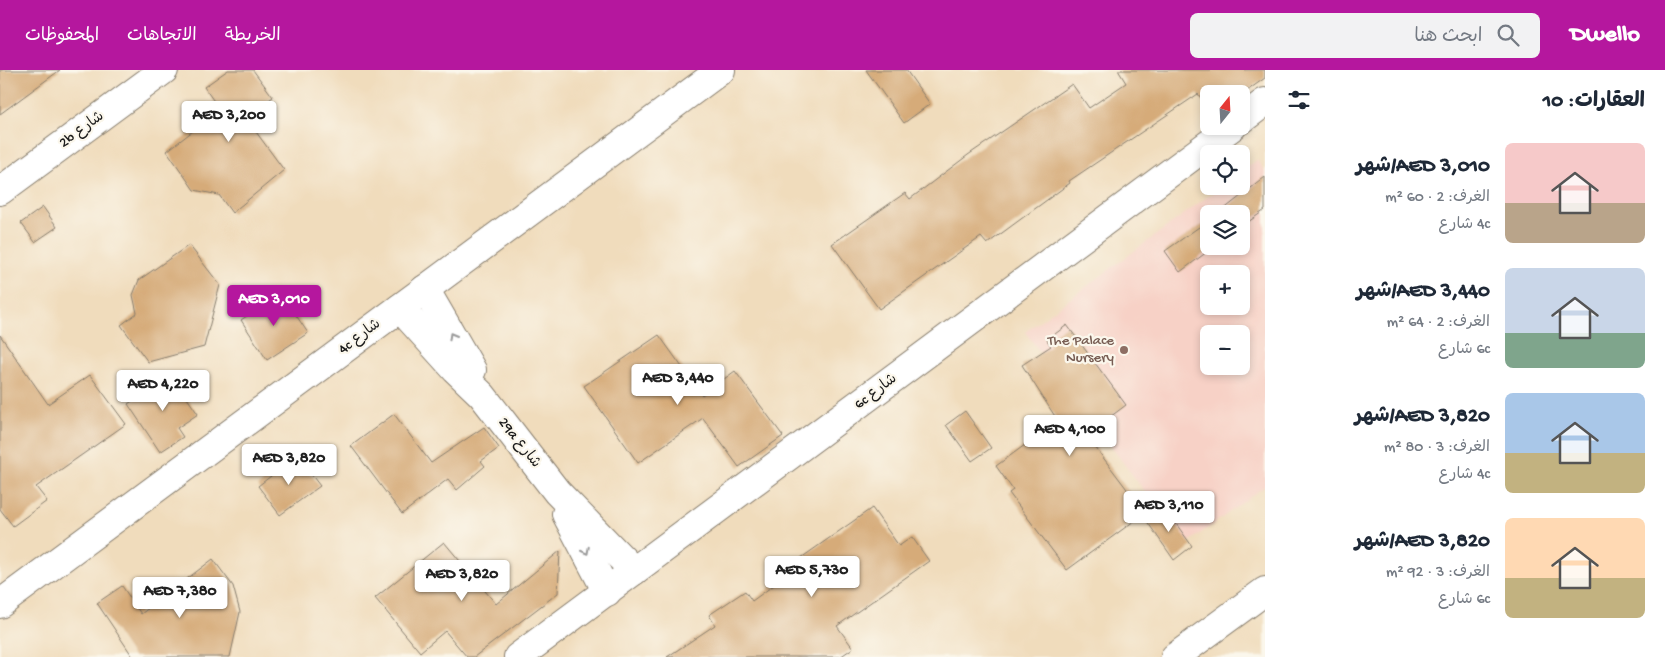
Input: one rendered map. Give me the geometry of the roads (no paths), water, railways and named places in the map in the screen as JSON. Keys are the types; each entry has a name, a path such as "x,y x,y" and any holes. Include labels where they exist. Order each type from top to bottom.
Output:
{"street":[{"name":"2b شارع","path":"0,191 164,70"},
{"name":"4c شارع","path":"0,604 721,70"},
{"path":"1250,113 1265,102"},
{"name":"6c شارع","path":"518,657 1221,135"},
{"name":"29a شارع","path":"425,289 468,364 482,395"},
{"name":"29a شارع","path":"400,308 456,370 482,395 557,492 634,571"},
{"name":"29a شارع","path":"557,492 607,592"},
{"path":"1175,657 1265,590"}],"place":[{"name":"The Palace Nursery","path":"1124,350"}]}
